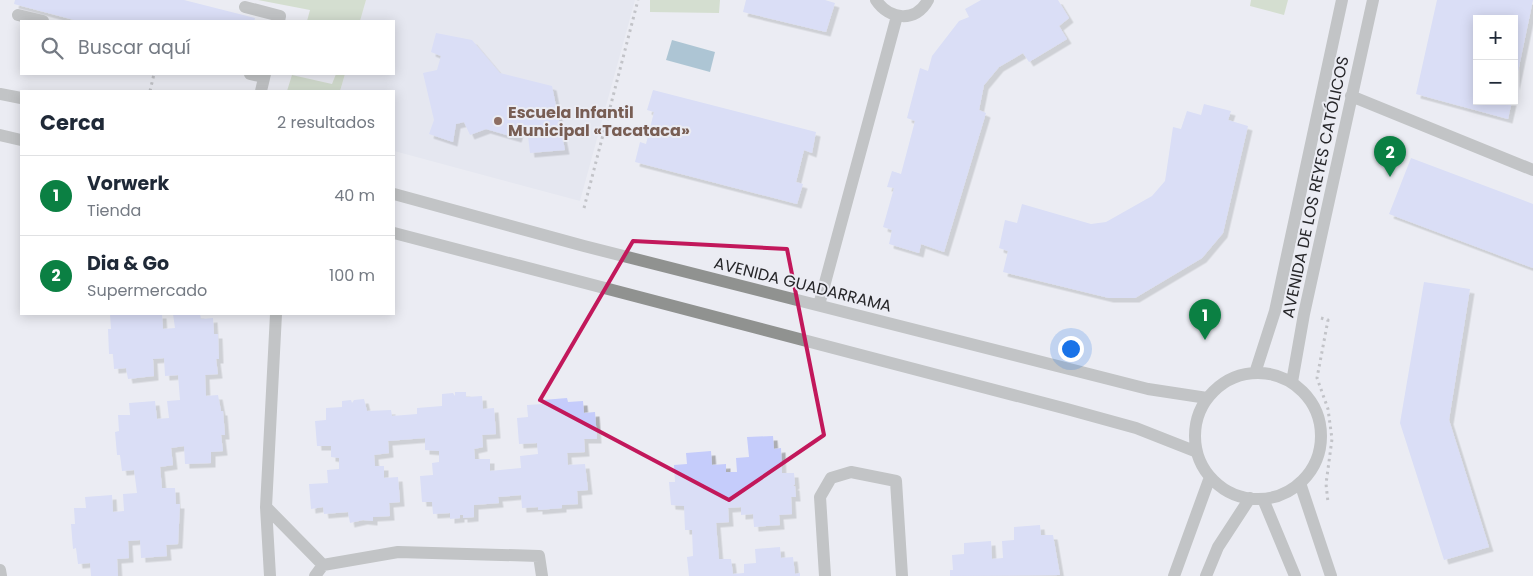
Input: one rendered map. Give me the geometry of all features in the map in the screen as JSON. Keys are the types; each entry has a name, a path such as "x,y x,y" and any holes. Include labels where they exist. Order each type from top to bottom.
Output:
{"street":[{"path":"876,0 881,8 896,16 907,16 917,12 928,0"},
{"name":"AVENIDA DE LOS REYES CATÓLICOS","path":"1255,373 1275,311 1342,0"},
{"name":"AVENIDA DE LOS REYES CATÓLICOS","path":"1292,382 1304,314 1373,0"},
{"path":"245,7 280,16 279,20"},
{"path":"18,15 39,20"},
{"path":"819,305 896,16"},
{"path":"261,90 265,76"},
{"path":"0,94 20,98"},
{"path":"1351,96 1533,170"},
{"path":"0,135 20,140"},
{"name":"AVENIDA GUADARRAMA","path":"395,194 584,246 1148,388 1207,398"},
{"path":"395,233 1067,409 1136,428 1197,452"},
{"path":"270,576 266,507 276,315"},
{"path":"1255,373 1274,374 1292,382 1309,398 1320,419 1321,442 1315,465 1300,483 1283,494 1263,499 1250,498 1228,492 1210,477 1197,452 1195,434 1198,415 1207,398 1220,385 1236,376 1255,373"},
{"path":"826,576 820,497 831,478 851,472 896,481 902,576"},
{"path":"1174,576 1210,477"},
{"path":"1300,483 1331,576"},
{"path":"1206,576 1218,547 1250,498"},
{"path":"1263,499 1295,576"},
{"path":"266,507 323,564"},
{"path":"315,576 323,564 398,552 539,556 542,576"},
{"path":"0,570 1,576"}],"path":[{"path":"584,208 638,0"},
{"path":"150,90 154,75"}],"highlighted area":[{"path":"633,241 787,249 824,435 729,500 540,400"}],"shaded area":[{"name":"Escuela Infantil Municipal «Tacataca»","path":"366,0 635,0 580,201 395,151 395,90 340,90 345,75 395,75 395,20 360,20"}],"green space":[{"path":"258,0 366,0 360,20 307,20 310,10"},
{"path":"650,0 720,0 719,13 650,12"},
{"path":"1251,0 1288,0 1284,15 1250,6"},
{"path":"292,75 332,84 336,75 345,75 340,90 287,90"}],"water":[{"path":"672,40 715,52 710,72 666,60"}],"building":[{"path":"15,0 184,0 255,18 254,20 74,20 14,4"},
{"path":"746,0 825,0 835,3 826,32 743,12"},
{"path":"981,0 1058,0 1069,18 1059,26 1067,39 1029,62 1023,53 999,67 984,85 979,110 986,113 944,252 921,244 919,253 889,244 892,230 883,227 894,188 887,187 892,171 901,174 915,121 907,118 920,68 928,71 932,56 959,21 969,17 965,9"},
{"path":"1437,0 1533,0 1518,72 1518,15 1473,15 1473,105 1511,105 1508,119 1416,94"},
{"path":"436,33 472,40 500,73 552,86 565,150 530,153 527,128 521,125 517,138 486,129 470,135 464,122 456,124 453,142 429,134 434,120 423,73 437,70 441,56 431,52"},
{"path":"653,90 816,132 812,153 804,150 796,182 803,184 797,204 635,162 640,142 646,144 654,112 647,110"},
{"path":"1204,104 1231,111 1228,120 1248,126 1223,233 1202,258 1135,298 1109,298 1003,272 1008,251 999,248 1005,220 1017,223 1022,204 1091,224 1106,222 1152,196 1165,181 1173,127 1181,129 1187,111 1201,115"},
{"path":"1411,158 1533,204 1533,268 1389,214"},
{"path":"1424,282 1470,289 1449,420 1489,547 1444,560 1400,423"},
{"path":"110,315 162,315 163,329 175,328 173,315 200,315 201,319 213,318 214,334 218,334 219,359 216,359 218,374 205,375 206,396 218,395 221,411 223,411 225,435 221,435 223,451 211,452 211,463 185,464 184,446 171,448 173,465 160,467 162,488 175,488 176,504 180,504 178,544 166,545 167,556 141,558 140,540 128,541 129,558 117,559 118,576 91,576 90,563 78,564 76,548 73,549 71,524 75,524 74,508 86,508 85,497 112,495 113,512 124,511 123,494 137,493 134,470 122,471 120,455 117,455 115,432 119,431 118,415 130,415 129,403 155,401 157,419 169,418 167,401 180,400 178,375 165,376 164,358 153,359 154,376 128,379 126,368 114,369 113,354 109,354 108,329 111,329"},
{"path":"455,392 466,392 466,397 482,396 483,409 494,408 496,434 482,435 483,447 474,449 475,459 490,459 490,471 521,468 520,456 538,454 537,443 519,444 517,418 528,417 527,405 543,404 543,400 567,398 568,402 583,401 584,413 595,412 597,439 584,439 585,452 567,453 568,465 585,464 588,490 577,491 578,504 562,505 562,508 538,510 538,507 522,508 521,495 498,497 499,503 474,505 474,517 463,518 463,515 460,515 460,518 450,519 450,513 433,514 432,502 422,502 420,476 433,475 432,463 439,462 439,451 425,450 425,438 388,441 389,453 374,455 375,466 384,466 384,478 398,477 400,502 389,503 390,516 373,517 373,521 363,520 350,523 348,512 324,514 323,507 311,509 309,484 328,483 327,470 339,469 339,458 331,457 331,446 317,446 315,421 326,420 326,408 342,407 342,401 351,400 352,403 354,400 364,399 367,411 391,410 392,416 417,414 417,408 442,406 442,394 453,393 455,396"},
{"path":"773,436 774,449 781,448 782,473 794,473 795,484 793,486 795,486 796,497 791,497 792,514 779,515 780,525 754,527 753,514 741,515 741,507 728,508 729,522 716,523 719,559 731,559 733,574 744,573 744,564 756,563 755,549 780,547 781,558 793,557 795,574 800,573 800,576 689,576 687,557 693,556 692,530 685,530 684,506 671,505 669,482 675,482 674,465 687,464 686,453 711,451 712,465 726,464 726,472 737,472 736,458 749,457 747,437"},
{"path":"1040,525 1041,535 1053,535 1060,575 950,576 950,570 953,570 952,555 964,554 964,543 991,541 992,559 1003,558 1002,541 1014,540 1014,527"}],"place":[{"name":"Escuela Infantil Municipal «Tacataca»","path":"498,121"},
{"name":"Dia & Go","path":"1390,177"},
{"name":"Vorwerk","path":"1205,340"}]}
